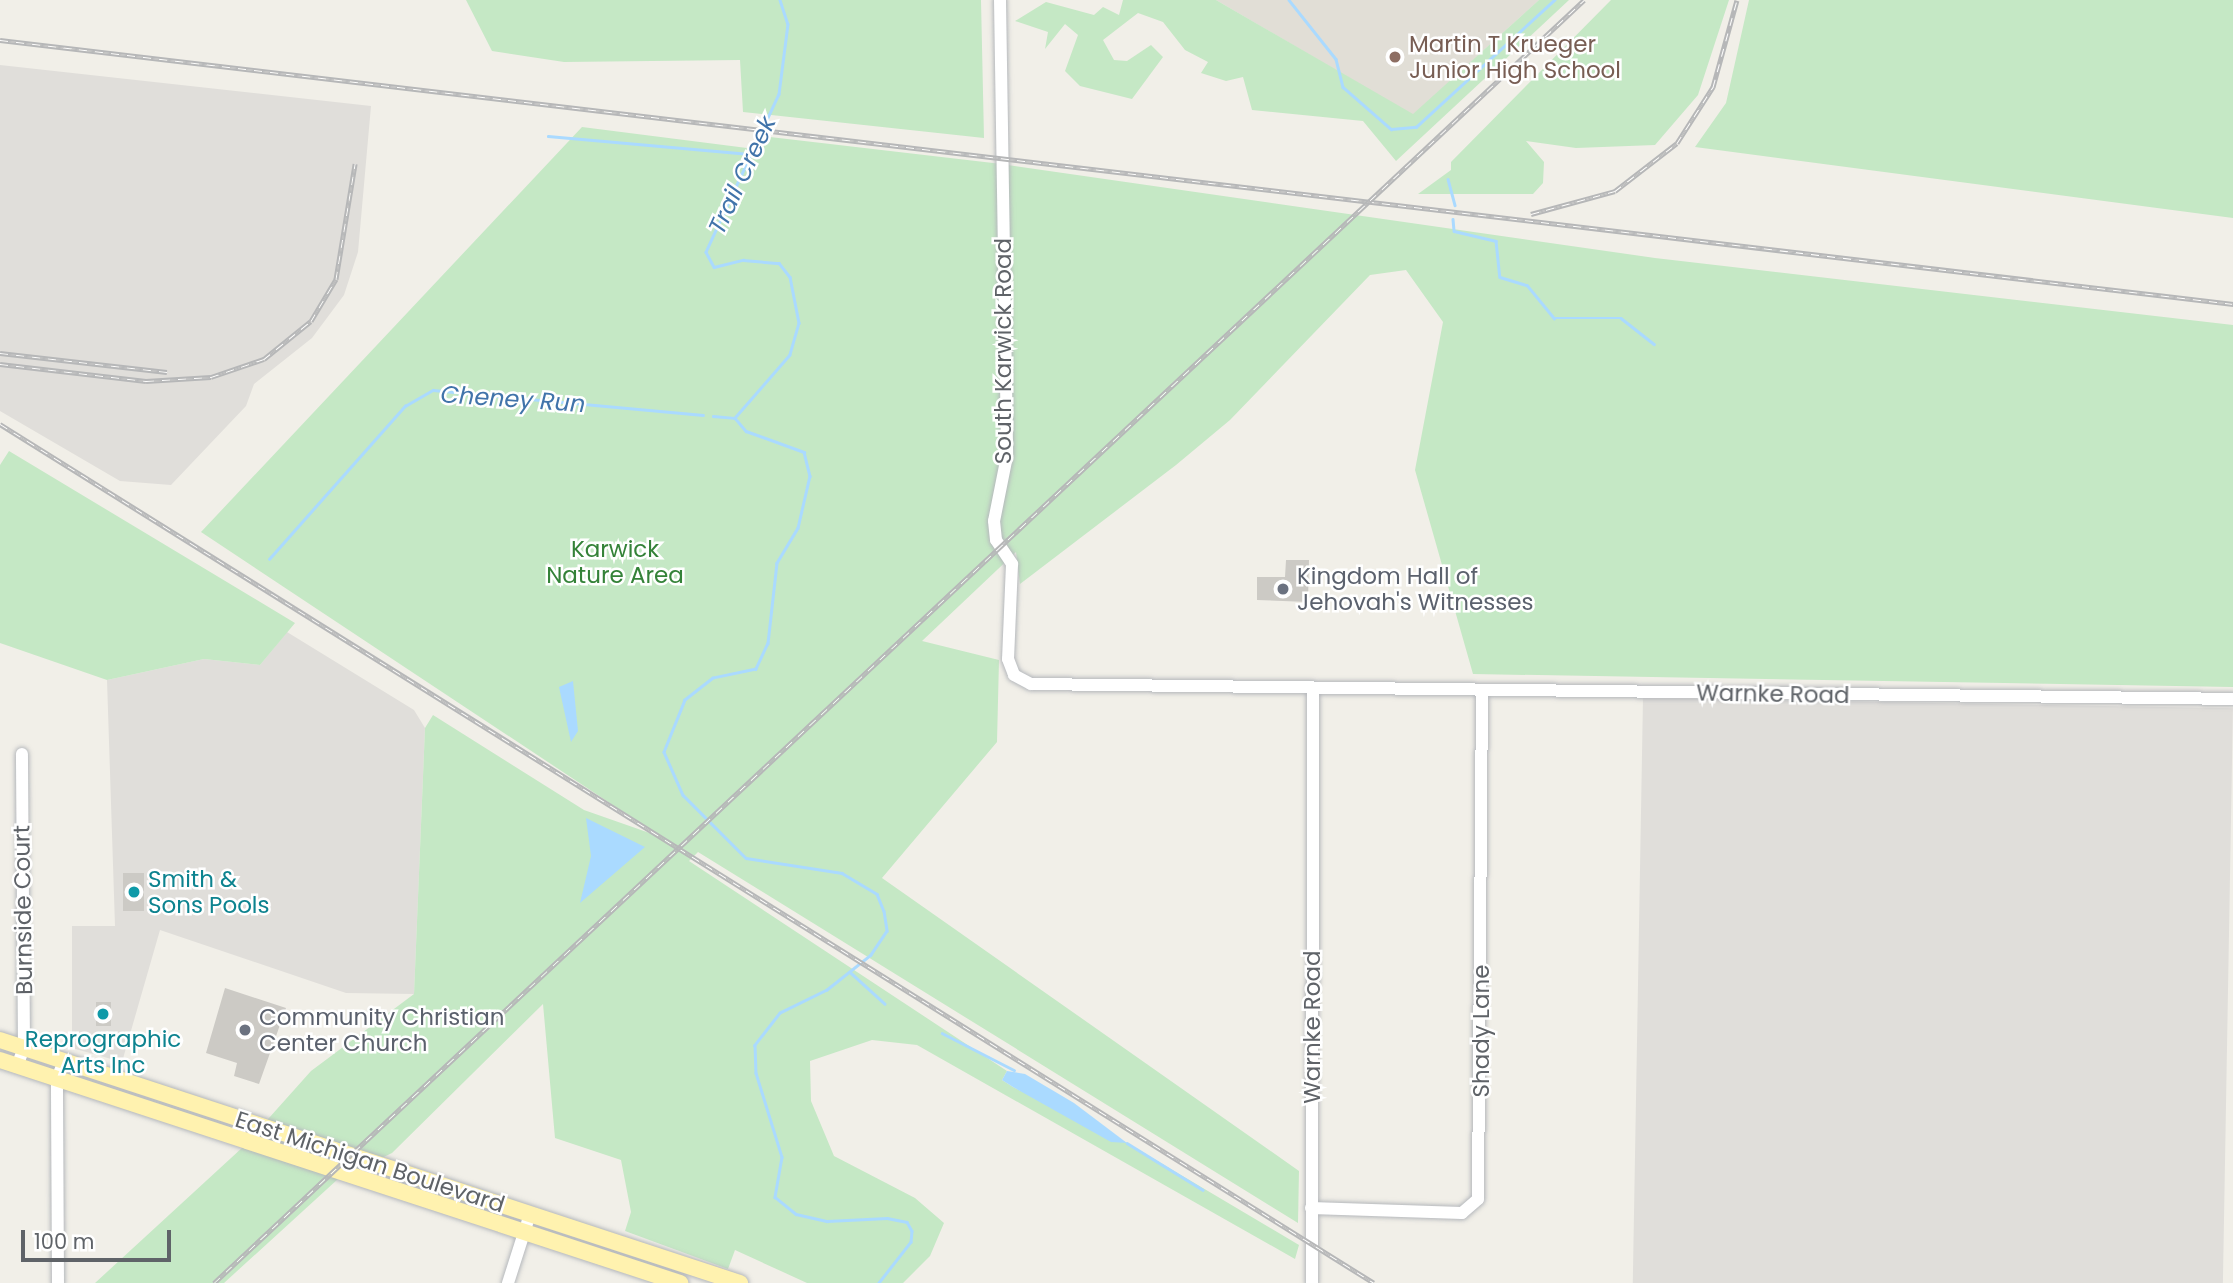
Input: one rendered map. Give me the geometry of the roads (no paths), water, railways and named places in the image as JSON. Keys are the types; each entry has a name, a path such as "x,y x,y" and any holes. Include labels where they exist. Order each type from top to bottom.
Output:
{"main road":[{"name":"East Michigan Boulevard","path":"0,1040 740,1283"},
{"name":"East Michigan Boulevard","path":"0,1060 524,1230 675,1282"},
{"path":"675,1282 678,1262"}],"street":[{"name":"South Karwick Road","path":"1000,0 1007,456 994,522 996,540 1012,564 1007,659 1014,675 1031,684"},
{"name":"Warnke Road","path":"1031,684 2233,699"},
{"name":"Warnke Road","path":"1312,1283 1313,688"},
{"name":"Shady Lane","path":"1311,1208 1462,1213 1478,1199 1482,690"},
{"name":"Burnside Court","path":"18,1066 24,1048 22,754"},
{"path":"58,1283 57,1079 64,1061"},
{"path":"508,1283 530,1214"}],"water":[{"path":"573,681 578,731 571,742 559,687"},
{"path":"586,818 645,847 580,903 591,856"},
{"path":"1007,1071 1025,1074 1074,1103 1127,1143 1111,1142 1013,1087 1002,1080"}],"waterway":[{"name":"Trail Creek","path":"780,0 788,24 779,94 706,252 714,267 743,260 779,263 790,277 799,323 790,355 735,418 746,431 804,452 810,476 798,528 777,563 768,643 756,669 713,678 685,700 664,752 683,795 746,858 842,873 877,894 884,911 887,931 871,955 827,990 780,1013 755,1045 756,1073 782,1157 775,1197 796,1214 827,1221 887,1218 907,1222 912,1231 911,1242 879,1283"},
{"path":"1289,0 1336,59 1343,87 1391,129 1416,127 1554,0"},
{"path":"548,136 749,154"},
{"path":"1448,179 1455,205"},
{"path":"1453,219 1454,231 1496,241 1500,277 1527,285 1554,318 1621,318 1654,344"},
{"name":"Cheney Run","path":"269,559 405,406 433,390 703,415"},
{"name":"Cheney Run","path":"713,416 734,418"},
{"path":"850,972 885,1004"},
{"path":"942,1033 1014,1070"},
{"path":"1127,1143 1203,1190"}],"railway":[{"path":"214,1283 1584,0"},
{"path":"1531,214 1615,191 1677,143 1713,87 1737,0"},
{"path":"0,40 2233,304"},
{"path":"0,364 146,381 211,377 264,359 311,321 336,279 355,164"},
{"path":"0,353 167,372"},
{"path":"0,424 1374,1283"}],"place":[{"name":"Martin T Krueger Junior High School","path":"1395,57"},
{"name":"Kingdom Hall of Jehovah's Witnesses","path":"1283,589"},
{"name":"Smith & Sons Pools","path":"134,892"},
{"name":"Reprographic Arts Inc","path":"103,1014"},
{"name":"Community Christian Center Church","path":"245,1030"}],"park label":[{"name":"Karwick Nature Area","path":"615,562"}]}
